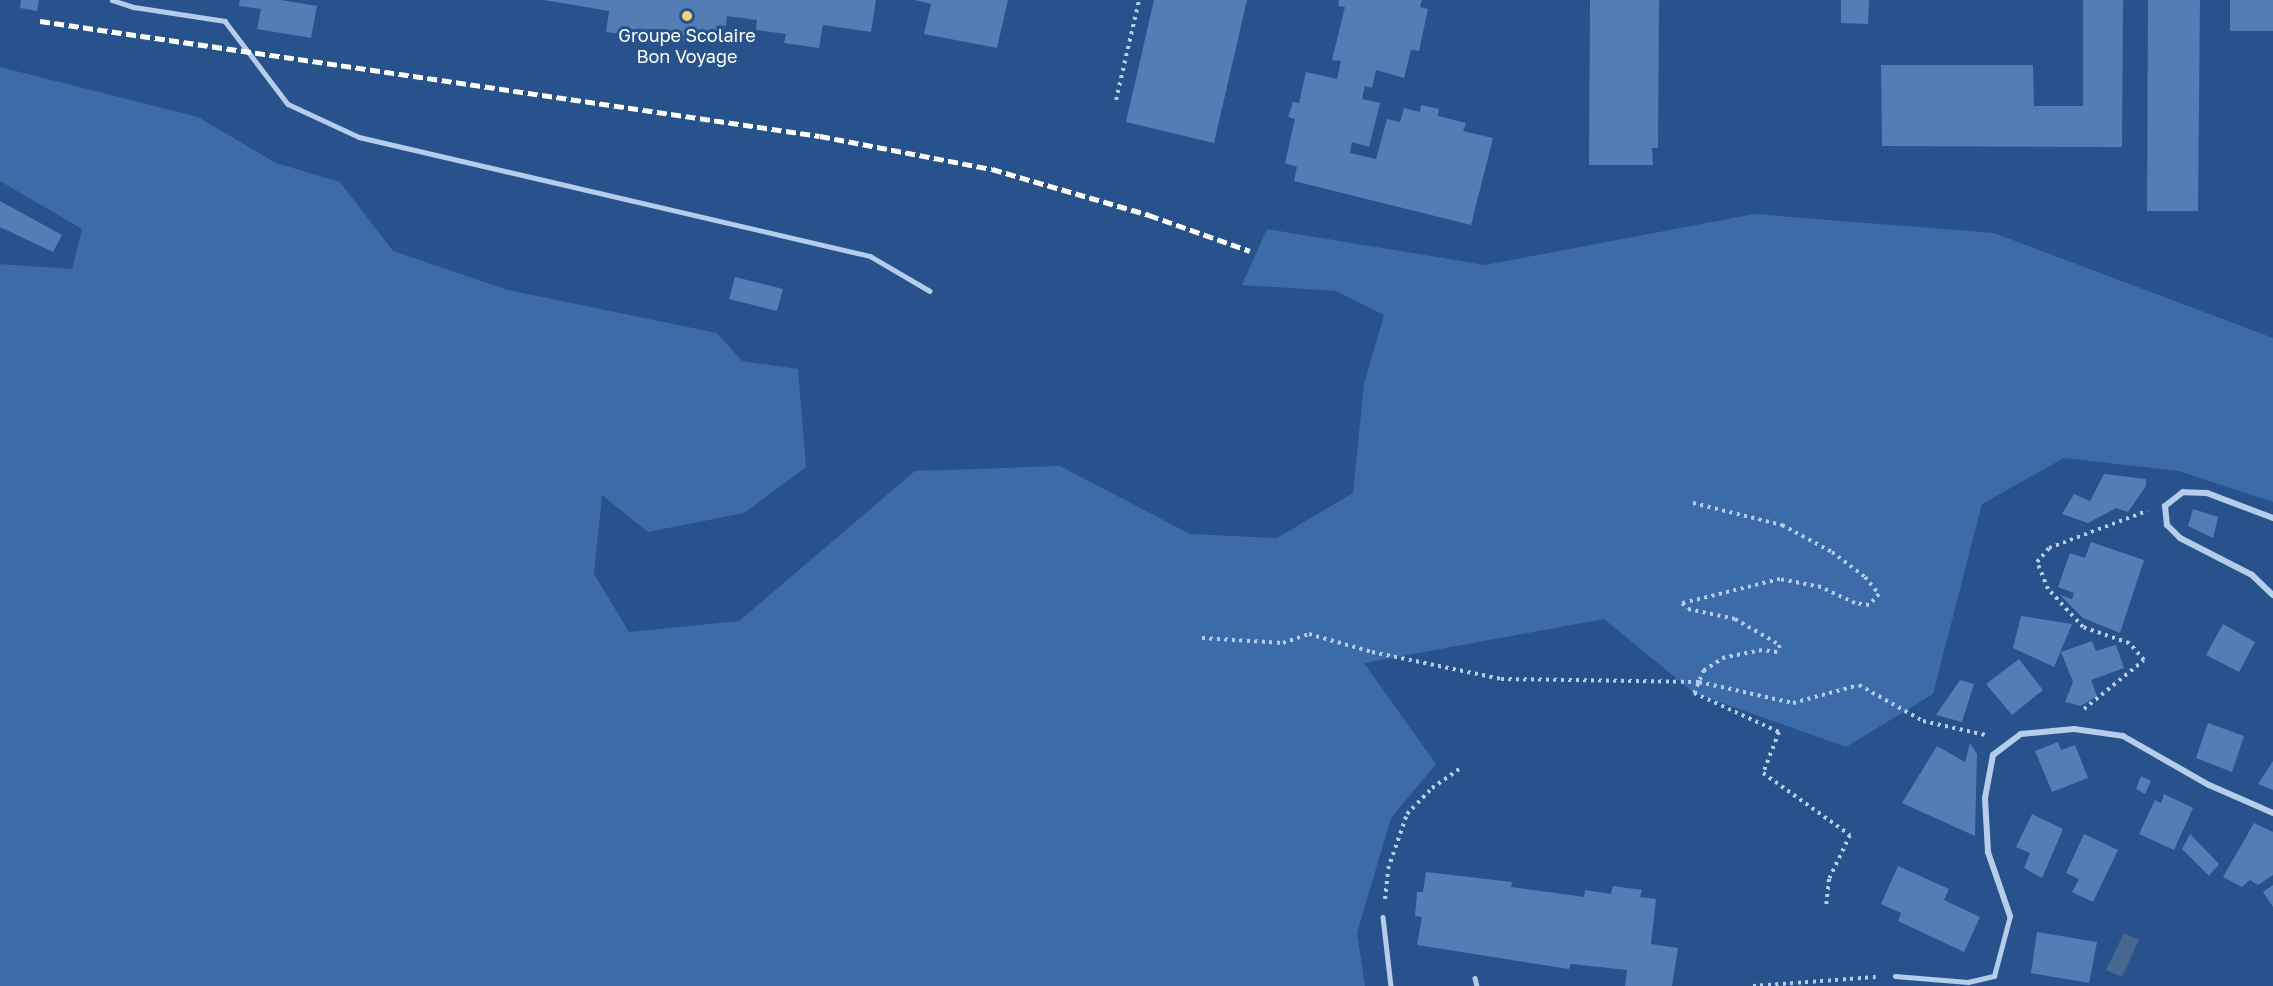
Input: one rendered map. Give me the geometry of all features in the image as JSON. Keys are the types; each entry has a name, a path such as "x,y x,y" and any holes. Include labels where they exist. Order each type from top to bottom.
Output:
{"street":[{"path":"2273,518 2207,493 2183,492 2165,506 2167,525 2180,538 2252,575 2273,595"},
{"path":"2010,916 1988,852 1985,798 1993,755 2005,743 2021,734 2074,729 2123,736 2209,785 2273,813"}],"lane":[{"path":"112,0 134,8 225,21 288,104 359,137 870,256 930,291"},
{"path":"1895,976 1968,982 1994,976 2010,916"},
{"path":"1383,917 1391,986"},
{"path":"1475,978 1478,986"}],"path":[{"path":"1116,100 1139,0"},
{"path":"1693,503 1782,525 1832,552 1865,577 1879,594 1869,605 1854,603 1821,587 1780,579 1682,603 1688,609 1735,619 1780,645 1777,652 1762,650 1725,657 1704,670 1695,696 1750,716 1779,732 1763,773 1850,835 1828,879 1826,907"},
{"path":"2074,729 2079,714 2144,660 2129,644 2083,627 2048,589 2037,562 2049,548 2133,515 2165,506"},
{"path":"1202,638 1283,644 1310,634 1372,652 1501,679 1699,682 1793,703 1859,685 1923,721 1980,733 2005,743"},
{"path":"1383,917 1388,869 1407,814 1432,788 1462,767"},
{"path":"1753,986 1895,976"}],"shaded area":[{"path":"0,67 198,117 276,163 340,182 393,251 508,290 717,333 742,361 798,369 806,467 744,513 648,532 602,495 594,574 629,632 739,621 915,471 1060,466 1190,534 1277,538 1353,493 1364,384 1384,315 1336,291 1242,285 1267,229 1485,265 1754,214 1994,233 2273,338 2273,502 2179,471 2064,458 1982,504 1933,694 1846,747 1694,693 1604,619 1364,663 1436,764 1391,818 1357,933 1365,986 0,986 0,264 72,269 82,229 0,181"},
{"path":"2124,933 2139,940 2122,977 2106,970"}],"building":[{"path":"21,0 39,0 37,11 20,8"},
{"path":"240,0 281,0 317,6 311,38 257,29 261,9 239,6"},
{"path":"544,0 876,0 871,32 823,25 819,48 784,43 786,34 756,30 757,20 727,16 726,26 718,25 714,44 606,32 609,11"},
{"path":"915,0 1008,0 997,48 924,34 931,4"},
{"path":"1154,0 1247,0 1214,143 1126,122"},
{"path":"1339,0 1422,0 1420,7 1428,9 1419,51 1411,50 1404,78 1376,70 1372,88 1365,86 1362,99 1380,103 1369,147 1352,142 1350,153 1376,159 1387,119 1400,122 1404,108 1420,112 1421,105 1439,109 1438,116 1466,123 1463,131 1493,138 1471,225 1294,181 1297,167 1285,163 1295,119 1288,117 1293,102 1299,103 1306,72 1337,79 1341,61 1332,60 1345,7 1338,6"},
{"path":"1590,0 1659,0 1658,148 1652,148 1653,165 1589,165"},
{"path":"1841,0 1869,0 1868,24 1841,23"},
{"path":"2083,0 2123,0 2122,147 1882,146 1881,65 2033,65 2034,106 2083,106"},
{"path":"2148,0 2200,0 2198,211 2147,211"},
{"path":"2230,0 2273,0 2273,31 2230,31"},
{"path":"0,201 62,235 53,252 0,227"},
{"path":"735,277 783,289 777,311 729,299"},
{"path":"2104,474 2146,479 2146,486 2128,512 2116,508 2088,523 2062,514 2074,494 2090,501"},
{"path":"2193,509 2218,517 2213,538 2188,526"},
{"path":"2091,542 2144,560 2120,633 2083,618 2060,595 2072,599 2074,593 2058,587 2070,553 2085,558"},
{"path":"2021,616 2072,624 2054,667 2013,648"},
{"path":"2223,624 2255,642 2239,672 2206,655"},
{"path":"2092,641 2096,651 2116,645 2124,668 2091,680 2097,696 2081,706 2065,702 2073,682 2061,652"},
{"path":"2019,659 2043,690 2012,715 1986,684"},
{"path":"1960,680 1974,684 1962,722 1936,715"},
{"path":"2208,723 2244,736 2232,772 2196,758"},
{"path":"2058,742 2061,750 2075,745 2088,778 2052,792 2035,751"},
{"path":"1970,743 1977,754 1975,836 1902,803 1937,746 1965,762"},
{"path":"2273,761 2273,790 2258,784"},
{"path":"2141,776 2151,781 2145,794 2136,789"},
{"path":"2164,794 2193,808 2174,850 2139,834 2155,800 2161,803"},
{"path":"2032,814 2063,829 2042,878 2024,868 2030,853 2016,847"},
{"path":"2254,823 2273,832 2273,875 2258,885 2250,880 2242,887 2223,877"},
{"path":"2084,834 2118,850 2093,902 2072,892 2079,879 2066,873"},
{"path":"2190,834 2219,864 2209,876 2182,849"},
{"path":"1898,866 1949,889 1944,900 1980,917 1964,952 1898,921 1901,913 1881,904"},
{"path":"1426,872 1512,882 1511,887 1584,897 1585,890 1611,894 1613,886 1642,890 1640,897 1656,899 1651,944 1678,948 1672,986 1625,986 1627,970 1571,964 1569,969 1417,945 1422,917 1415,916 1417,892 1423,892"},
{"path":"2273,885 2273,907 2263,892"},
{"path":"2037,932 2097,942 2089,983 2031,973"}],"railway":[{"path":"40,21 820,136 992,169 1149,215 1250,251"}],"place":[{"name":"Groupe Scolaire Bon Voyage","path":"687,16"}]}
